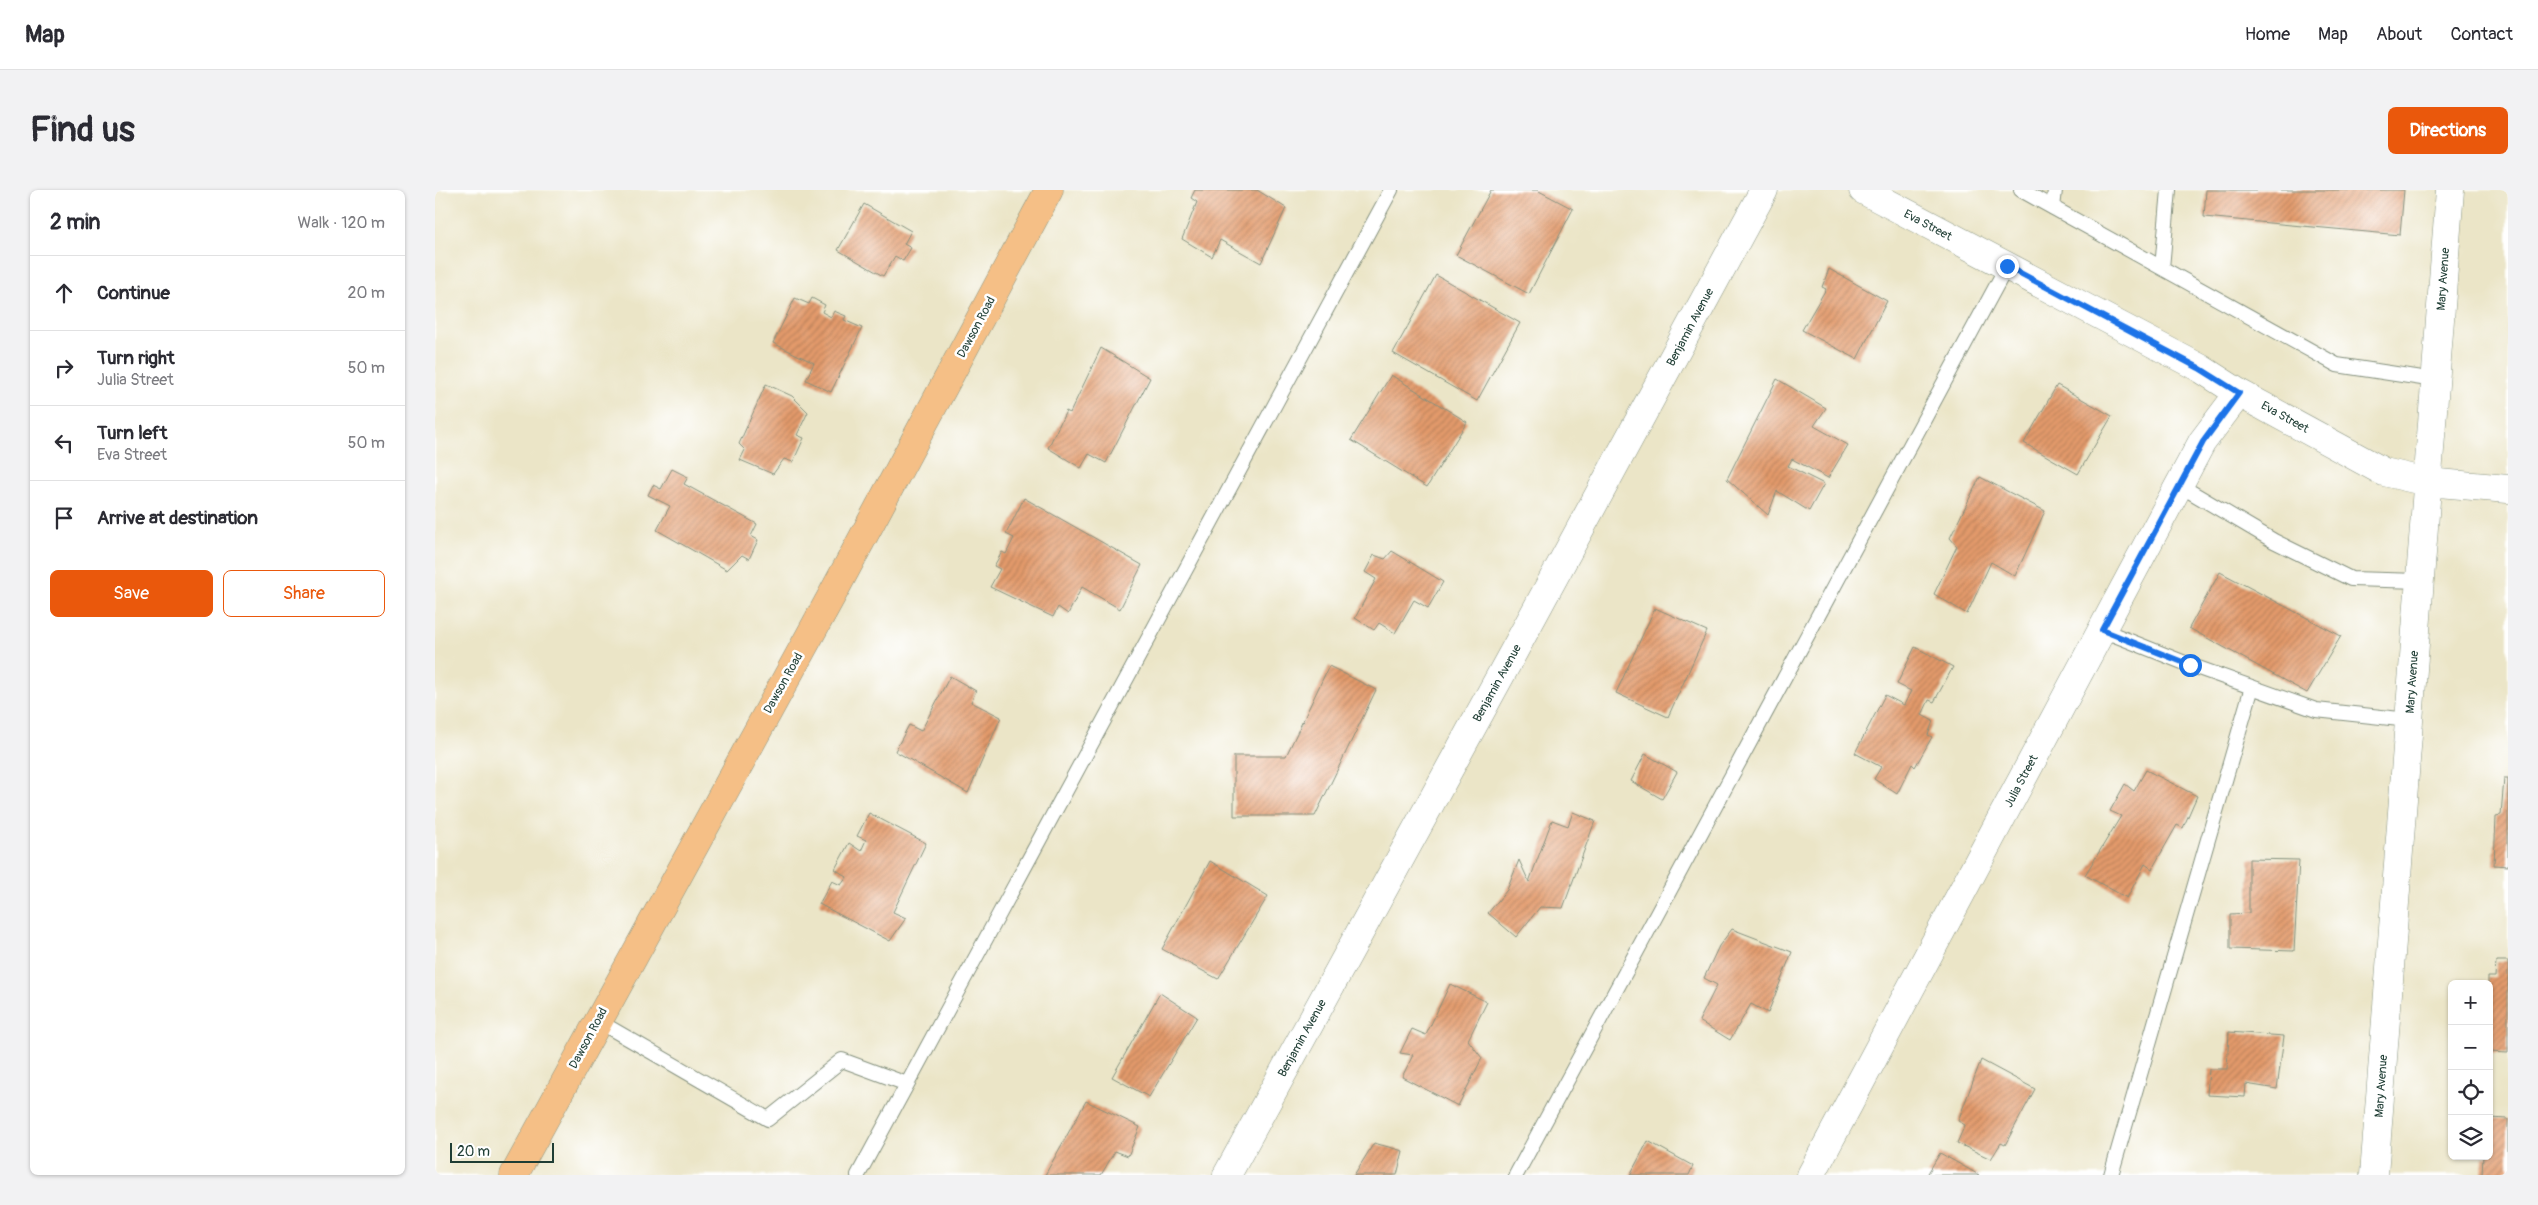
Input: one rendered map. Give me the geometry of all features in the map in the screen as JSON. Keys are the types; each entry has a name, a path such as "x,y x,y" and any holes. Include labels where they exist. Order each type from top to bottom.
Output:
{"main road":[{"name":"Dawson Road","path":"514,1175 832,595 1049,190"}],"street":[{"name":"Benjamin Avenue","path":"1227,1175 1764,190"},
{"name":"Eva Street","path":"1863,190 2199,368 2239,393 2384,472 2427,482 2508,489"},
{"name":"Mary Avenue","path":"2374,1175 2450,190"},
{"name":"Julia Street","path":"1811,1175 2179,485 2203,442 2239,393"}],"lane":[{"path":"858,1175 1391,190"},
{"path":"2021,190 2337,365 2435,380"},
{"path":"2053,208 2055,190"},
{"path":"2162,268 2169,190"},
{"path":"1516,1175 2007,266"},
{"path":"2179,485 2274,541 2351,579 2420,581"},
{"path":"2102,630 2316,710 2409,720"},
{"path":"2111,1175 2252,687"},
{"path":"598,1021 768,1119 843,1060 907,1084"}],"building":[{"path":"1195,190 1257,190 1286,208 1261,263 1220,240 1212,257 1182,239 1197,202 1191,198"},
{"path":"1491,190 1537,190 1573,209 1529,294 1456,255"},
{"path":"2206,190 2404,190 2400,235 2204,217"},
{"path":"864,204 911,231 904,244 911,248 903,261 895,256 883,276 838,250"},
{"path":"1829,269 1887,301 1857,359 1802,330 1826,289 1822,287"},
{"path":"1436,275 1520,323 1477,401 1393,353"},
{"path":"795,298 809,304 812,298 825,305 822,312 831,317 834,311 846,316 844,320 862,328 831,392 806,380 814,363 773,343"},
{"path":"1101,348 1150,378 1106,463 1089,454 1081,468 1048,448 1066,411 1070,413"},
{"path":"1391,375 1467,422 1427,487 1351,440"},
{"path":"1777,379 1826,408 1814,426 1848,445 1828,478 1792,459 1788,466 1824,484 1809,511 1777,491 1768,515 1727,479"},
{"path":"766,384 792,396 808,412 797,435 804,438 793,462 784,459 773,474 740,460 745,450 739,444"},
{"path":"2057,385 2112,416 2078,474 2024,443"},
{"path":"672,469 688,477 684,484 757,524 751,536 758,540 749,559 742,555 727,570 657,530 670,506 648,495 653,485 661,489"},
{"path":"1980,477 2045,511 2015,576 1991,562 1967,614 1934,594 1957,546 1950,538"},
{"path":"1024,498 1142,565 1120,609 1082,587 1068,614 1058,607 1053,617 990,587 1000,569 994,566 1002,552 1006,554 1014,538 1006,534"},
{"path":"1392,551 1443,582 1428,608 1414,600 1395,633 1379,623 1374,630 1355,618 1376,579 1365,572 1374,555 1385,559"},
{"path":"2220,572 2341,636 2307,693 2189,628"},
{"path":"1655,608 1707,631 1668,717 1616,693"},
{"path":"1915,647 1953,667 1934,702 1929,700 1922,715 1933,721 1928,735 1932,737 1915,767 1912,764 1897,794 1874,779 1881,767 1855,753 1885,695 1904,705 1911,691 1897,684"},
{"path":"1329,666 1376,690 1315,816 1234,816 1234,756 1286,756"},
{"path":"950,676 976,691 971,702 1001,717 968,793 895,751 909,725 921,731"},
{"path":"1645,754 1677,772 1662,799 1631,781"},
{"path":"2146,770 2197,796 2183,828 2177,825 2152,869 2145,864 2127,898 2085,875 2121,816 2110,811 2125,784 2134,791"},
{"path":"2504,778 2508,778 2508,866 2494,865 2496,816 2501,815"},
{"path":"1573,812 1595,821 1563,908 1540,907 1516,937 1488,913 1507,890 1519,860 1529,882 1552,820 1568,826"},
{"path":"869,813 926,843 893,912 906,918 890,941 819,904 832,881 841,885 847,877 835,869 849,843 861,851 866,840 857,836"},
{"path":"2249,859 2299,860 2294,951 2230,949 2230,914 2249,913"},
{"path":"1210,861 1268,896 1218,979 1162,949"},
{"path":"1732,929 1792,952 1768,1013 1751,1004 1730,1040 1699,1021 1717,985 1704,978 1719,946"},
{"path":"2496,961 2508,961 2508,1053 2493,1052 2493,980 2488,980 2488,977 2495,977"},
{"path":"1450,984 1487,1002 1468,1040 1482,1058 1458,1106 1402,1077 1413,1055 1400,1053 1412,1029 1426,1035"},
{"path":"1160,993 1197,1017 1149,1097 1112,1077"},
{"path":"2229,1032 2284,1036 2277,1089 2246,1084 2245,1097 2207,1095 2209,1069 2227,1069"},
{"path":"1981,1060 2035,1089 2005,1145 2001,1143 1991,1159 1957,1143 1965,1125 1958,1121"},
{"path":"1086,1101 1140,1127 1128,1156 1115,1151 1101,1175 1045,1175"},
{"path":"2493,1118 2508,1119 2508,1175 2482,1175 2483,1160 2493,1160"},
{"path":"1648,1141 1693,1166 1689,1175 1630,1175"},
{"path":"1374,1143 1403,1151 1397,1175 1354,1175"},
{"path":"1940,1153 1979,1175 1927,1175"}],"route":[{"path":"2007,266 2199,368 2239,393 2203,442 2102,630 2190,665"}]}
